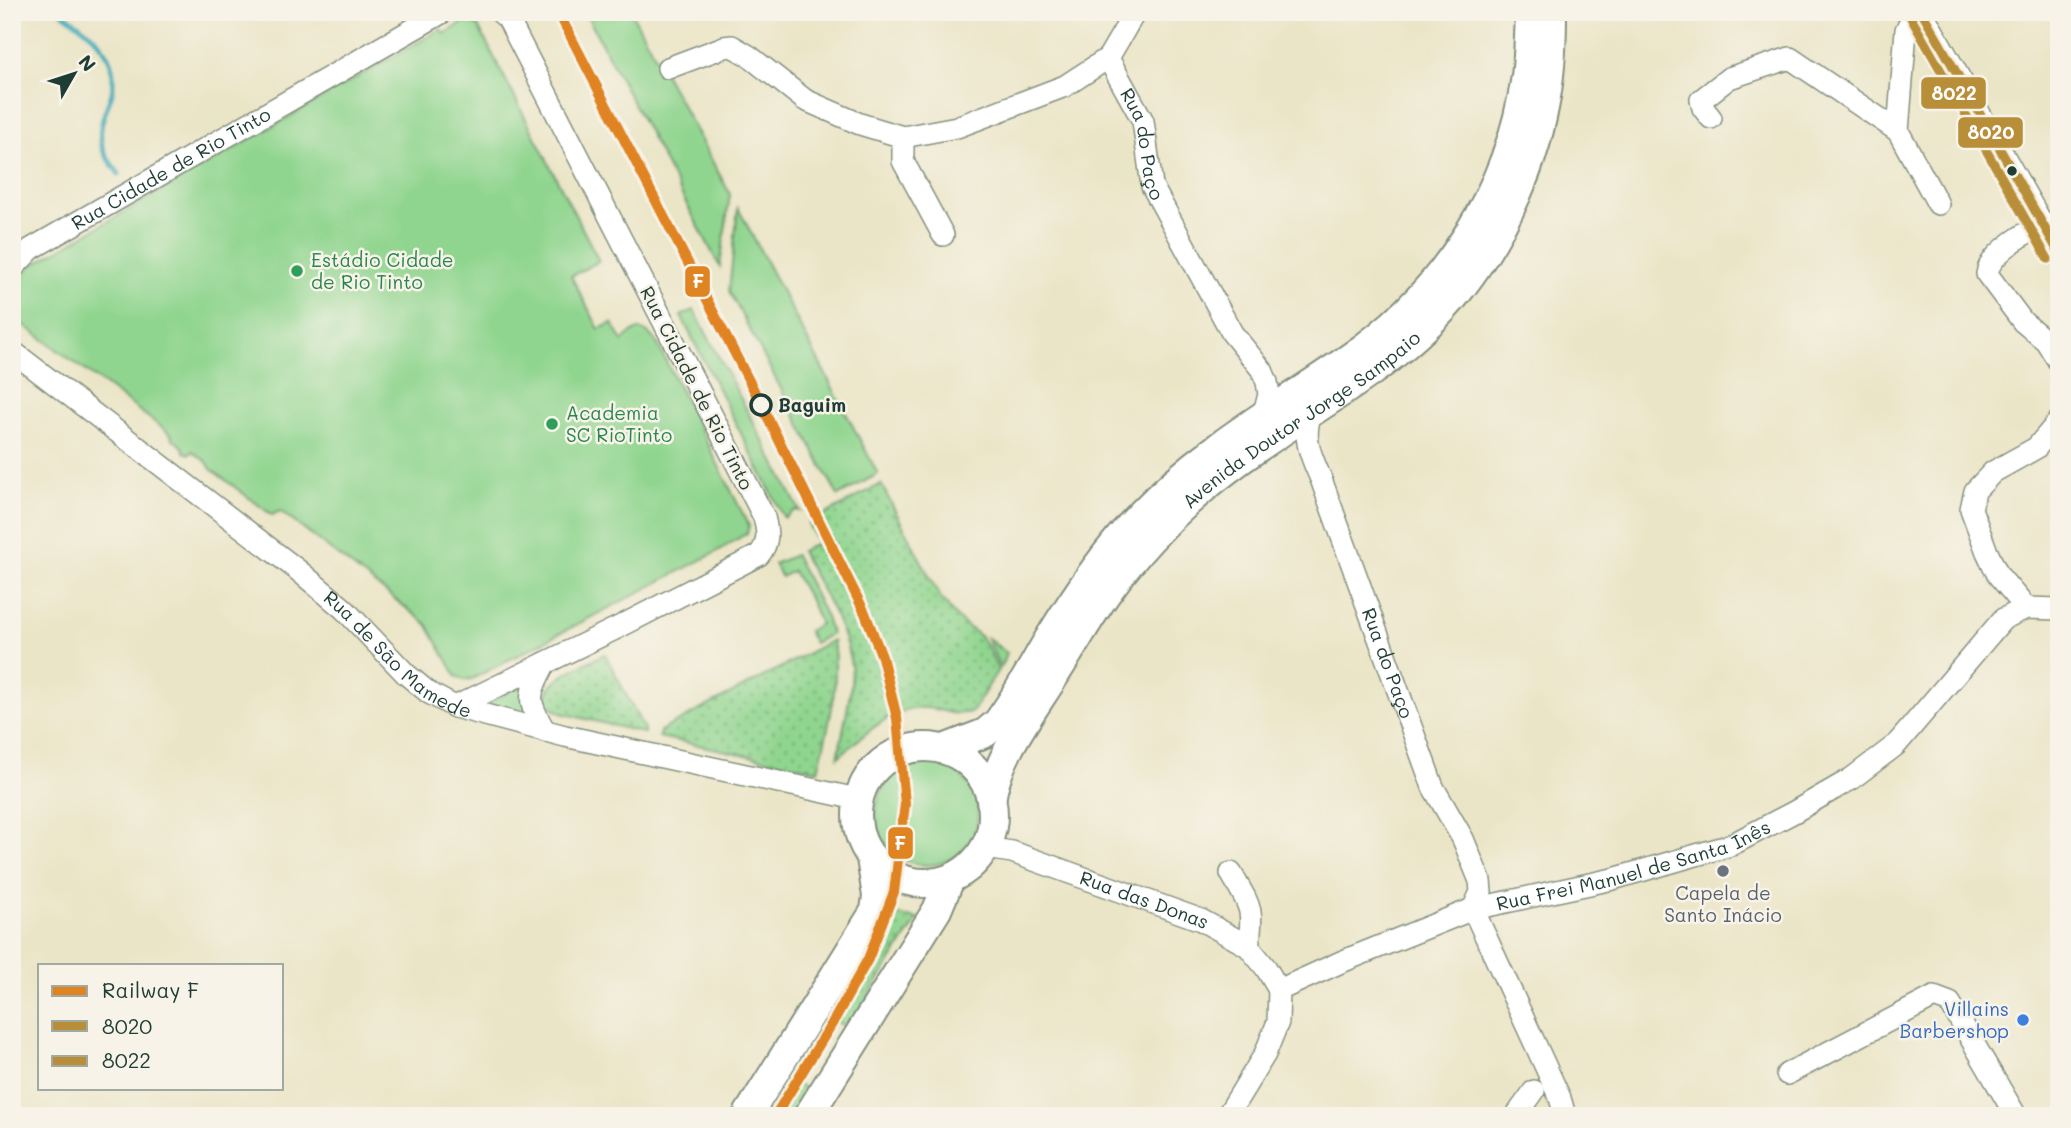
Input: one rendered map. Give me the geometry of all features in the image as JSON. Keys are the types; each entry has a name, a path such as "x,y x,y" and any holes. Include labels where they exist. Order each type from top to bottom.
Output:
{"main road":[{"name":"Avenida Doutor Jorge Sampaio","path":"944,749 985,733 997,723 1084,585 1140,514 1171,484 1263,415 1351,358 1399,320 1434,282 1463,244 1486,204 1509,146 1526,75 1530,12"},
{"name":"Avenida Doutor Jorge Sampaio","path":"991,801 993,784 1014,741 1105,596 1136,555 1172,516 1203,489 1369,374 1402,348 1460,290 1483,256 1525,176 1547,93 1552,54 1552,12"},
{"path":"922,746 944,749 964,758 979,773 989,791 991,801 993,825 985,848 976,861 950,879 929,884 907,881 887,873 871,858 860,840 856,820 858,799 866,778 881,761 900,750 922,746"},
{"path":"747,1116 875,911 877,896 871,858"},
{"path":"808,1116 937,910 950,879"}],"street":[{"name":"Rua Cidade de Rio Tinto","path":"12,269 31,249 443,12"},
{"name":"Rua Cidade de Rio Tinto","path":"455,707 759,555 766,547 768,533 764,517 508,19 500,12"},
{"path":"668,68 732,46 805,100 860,124 902,136 957,127 1065,86 1108,58 1135,12"},
{"path":"1898,131 1906,30 1915,12"},
{"path":"1923,12 2057,246"},
{"name":"Rua do Paço","path":"1108,58 1143,121 1152,186 1232,333 1262,370 1269,395 1263,415"},
{"path":"1711,118 1703,108 1701,100 1729,78 1790,58 1898,131 1938,204"},
{"path":"902,136 904,161 943,235"},
{"path":"2042,224 2003,250 1988,266 1987,274 2023,322 2046,341 2059,362"},
{"name":"Rua de São Mamede","path":"12,351 299,571 344,608 406,674 429,693 455,707 545,731 858,799"},
{"name":"Rua do Paço","path":"1312,412 1306,433 1307,446 1433,787 1464,839 1480,881 1481,892 1473,909"},
{"path":"2059,421 2036,448 1993,472 1975,491 1971,509 1998,575 2026,608 2059,609"},
{"name":"Rua Frei Manuel de Santa Inês","path":"1279,990 1473,909 1614,879 1731,845 1794,813 1851,779 1896,745 2003,619 2026,608"},
{"path":"545,663 531,691 533,710 545,731"},
{"name":"Rua das Donas","path":"985,848 1012,852 1201,920 1248,946 1279,990"},
{"path":"1231,873 1251,908 1252,923 1248,946"},
{"path":"1473,909 1554,1086 1565,1116"},
{"path":"1227,1116 1265,1054 1278,1022 1279,990"},
{"path":"1787,1074 1934,997 1950,1003 2016,1116"},
{"path":"1516,1116 1534,1091"}],"green space":[{"path":"585,12 631,12 730,194 720,267"},
{"name":"Estádio Cidade de Rio Tinto","path":"469,22 478,26 599,261 571,276 599,329 612,323 623,341 636,330 643,330 656,341 749,526 747,533 713,554 472,679 464,680 456,676 427,624 280,511 272,515 211,469 207,462 192,451 190,454 184,452 172,435 16,319 14,294 29,267 441,29 444,34"},
{"path":"738,208 878,474 838,496 729,291"},
{"path":"694,310 800,511 795,510 784,518 681,316"},
{"path":"881,484 940,597 958,619 981,637 998,670 973,711 958,714 926,708 906,710 875,726 838,757 849,698 851,665 837,621 801,551 818,543 808,524"},
{"path":"795,555 826,617 831,634 814,643 808,631 820,624 811,602 793,571 781,577 774,564"},
{"path":"987,638 1007,653 1000,668"},
{"path":"833,640 834,689 818,770 659,737 660,731"},
{"path":"605,654 644,733 561,713 549,704 546,695 551,686 572,670"},
{"path":"523,684 526,714 491,706 489,701"},
{"path":"927,763 946,767 963,778 974,795 978,814 974,833 963,850 946,861 927,865 908,861 891,850 880,833 876,814 880,795 891,778 908,767"},
{"path":"885,909 918,919 808,1090 847,1028 829,1017 789,1079 784,1076"},
{"path":"784,1076 812,1093 798,1116 760,1116"}],"waterway":[{"path":"61,12 96,39 108,56 113,77 112,91 103,119 101,139 105,153 119,174"}],"rail line":[{"name":"F","path":"558,12 760,402 865,613 882,657 897,718 905,804 894,892 868,959 775,1116"}],"transit line":[{"name":"8020","path":"1922,12 2059,253"},
{"name":"8022","path":"1911,18 2048,259"}],"place":[{"name":"Estádio Cidade de Rio Tinto","path":"297,271"},
{"name":"Baguim","path":"761,405"},
{"name":"Academia SC RioTinto","path":"552,424"},
{"name":"Capela de Santo Inácio","path":"1723,871"},
{"name":"Villains Barbershop","path":"2023,1020"}]}
